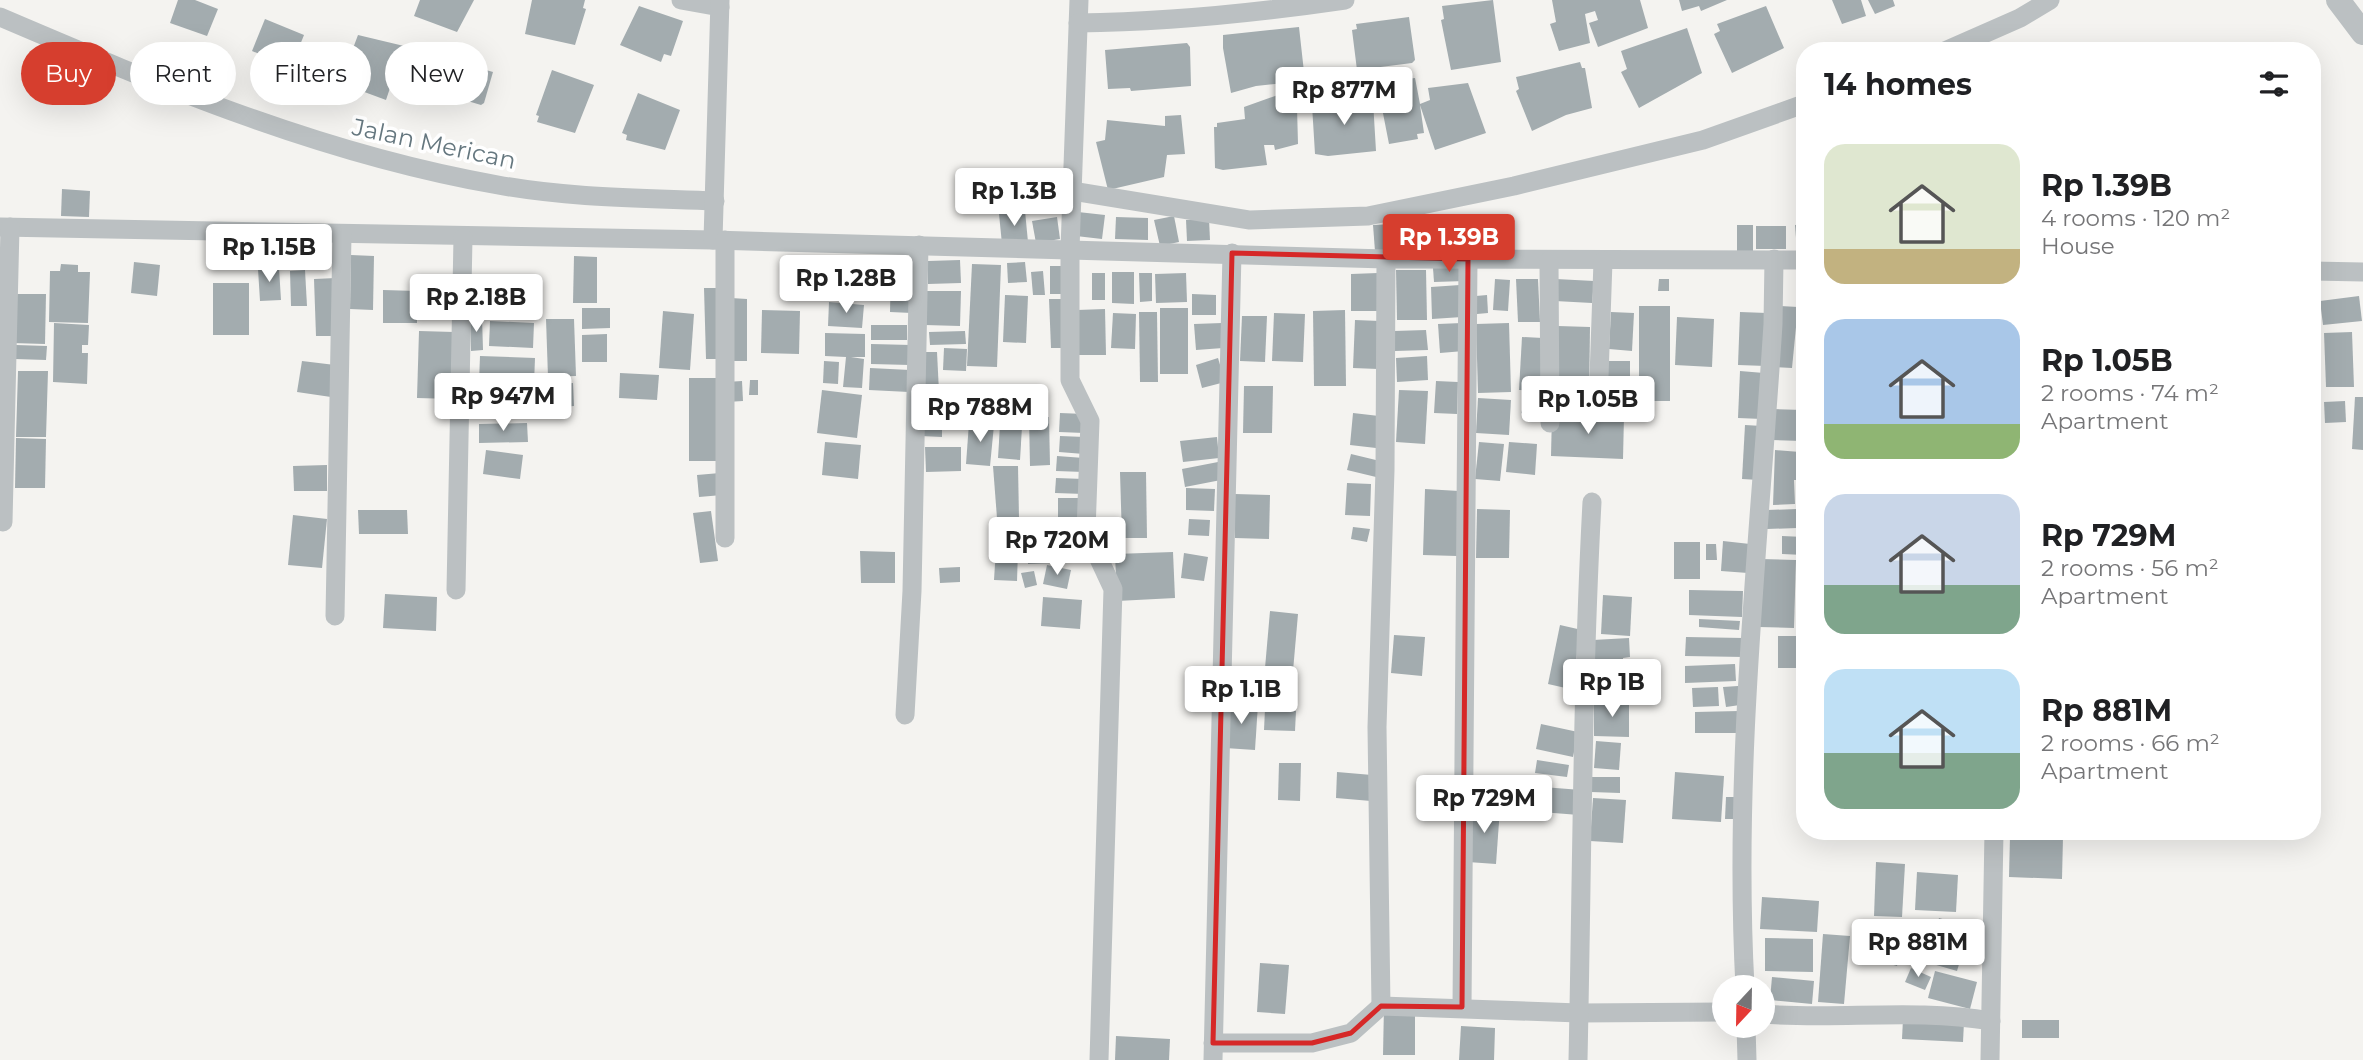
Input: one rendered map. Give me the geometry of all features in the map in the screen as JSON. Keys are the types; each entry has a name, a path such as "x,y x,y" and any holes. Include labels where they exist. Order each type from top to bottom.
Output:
{"street":[{"path":"681,0 720,4 715,201 719,240 725,538"},
{"path":"1079,0 1070,249 1070,380 1087,412 1090,425 1087,531 1113,585 1099,1060"},
{"path":"1078,23 1141,22 1262,12 1345,0"},
{"path":"1965,42 2020,18 2050,0"},
{"path":"2339,0 2363,33"},
{"name":"Jalan Merican","path":"0,17 170,89 320,144 500,186 715,201"},
{"path":"1073,191 1250,220 1368,216 1514,186 1703,141 1796,107"},
{"path":"3,522 5,227 463,238 719,240 1386,259 1796,260"},
{"path":"335,616 342,235"},
{"path":"456,590 463,238"},
{"path":"905,715 912,591 919,245"},
{"path":"1232,253 1220,866 1213,1052 1312,1043 1351,1033 1381,1006 1579,1013 1712,1012"},
{"path":"1381,1006 1377,727 1385,470 1386,259"},
{"path":"1462,1007 1468,259"},
{"path":"1744,975 1741,914 1745,723 1773,324 1774,259"},
{"path":"1549,261 1550,423"},
{"path":"1598,406 1603,261"},
{"path":"2321,271 2363,272"},
{"path":"1578,1060 1584,778 1583,659 1592,502"},
{"path":"1990,1060 1994,840"},
{"path":"1775,1015 1798,1017 1905,1012 1991,1021"},
{"path":"1746,1038 1747,1060"}],"highlighted area":[{"path":"1232,253 1468,259 1462,1007 1381,1006 1351,1033 1312,1043 1213,1043"}],"building":[{"path":"178,0 195,0 218,9 207,36 170,23"},
{"path":"420,0 474,0 457,32 414,16"},
{"path":"532,0 585,0 583,8 586,9 575,45 525,34"},
{"path":"1493,0 1501,62 1451,70 1441,20 1444,19 1442,6"},
{"path":"1552,0 1640,0 1648,28 1598,47 1589,23 1598,20 1595,11 1585,14 1590,43 1559,51 1550,24 1556,22"},
{"path":"1679,0 1727,0 1701,11 1699,6 1682,11"},
{"path":"1832,0 1861,0 1866,16 1842,24"},
{"path":"1868,0 1893,0 1895,6 1875,14"},
{"path":"639,6 683,21 671,56 664,54 661,62 620,45"},
{"path":"1766,6 1784,48 1732,73 1714,34 1720,31 1717,24"},
{"path":"1409,17 1415,60 1412,63 1357,70 1352,30 1357,29 1356,24"},
{"path":"265,19 304,35 301,42 256,42"},
{"path":"1299,27 1305,81 1256,86 1231,93 1223,35"},
{"path":"1687,28 1702,73 1639,108 1621,72 1627,69 1621,51"},
{"path":"358,35 387,42 385,42 385,100 371,94 371,42 355,42"},
{"path":"1187,43 1190,47 1191,86 1131,91 1130,88 1108,89 1105,50"},
{"path":"1580,62 1582,68 1585,68 1592,108 1566,115 1532,131 1516,91 1519,89 1516,77"},
{"path":"552,70 594,85 575,133 537,122 539,116 536,115"},
{"path":"488,71 493,72 488,89"},
{"path":"1415,78 1420,104 1430,100 1428,88 1468,83 1486,133 1435,150 1420,105 1424,133 1417,134 1418,139 1389,144 1380,98 1386,96 1384,82"},
{"path":"638,93 680,110 665,150 626,140 627,135 622,133"},
{"path":"1278,95 1282,107 1297,107 1298,144 1275,150 1274,145 1264,145 1267,165 1223,170 1215,168 1214,127 1217,127 1217,123 1245,119 1244,107"},
{"path":"1363,97 1364,102 1373,101 1376,151 1328,156 1315,154 1312,105"},
{"path":"1181,115 1185,154 1167,155 1164,177 1108,190 1096,142 1105,140 1107,120 1165,126 1165,116"},
{"path":"62,189 90,191 89,217 61,216"},
{"path":"1025,211 1028,242 1002,244 999,214"},
{"path":"1078,212 1105,215 1102,239 1076,236"},
{"path":"1174,216 1179,242 1160,246 1154,220"},
{"path":"1057,217 1060,239 1036,243 1032,221"},
{"path":"1116,217 1148,218 1148,240 1115,239"},
{"path":"1209,219 1210,240 1187,241 1186,220"},
{"path":"1417,223 1418,238 1401,240 1400,225"},
{"path":"1395,224 1397,249 1375,251 1373,225"},
{"path":"1439,224 1450,224 1449,244 1438,243"},
{"path":"1737,225 1753,225 1753,251 1737,251"},
{"path":"1423,226 1433,226 1432,245 1422,244"},
{"path":"1756,226 1786,226 1786,249 1756,249"},
{"path":"351,255 374,256 373,310 350,309"},
{"path":"574,256 597,257 597,303 573,303"},
{"path":"960,260 961,283 928,284 928,261"},
{"path":"134,262 160,265 157,296 131,293"},
{"path":"1025,262 1027,282 1008,283 1007,263"},
{"path":"61,264 78,265 78,272 90,272 88,323 49,322 50,271 60,271"},
{"path":"972,264 1001,265 997,367 967,366"},
{"path":"830,266 862,268 861,299 828,297"},
{"path":"1050,266 1068,266 1069,294 1050,294"},
{"path":"891,267 914,269 912,313 890,312"},
{"path":"1464,267 1465,281 1434,282 1433,268"},
{"path":"279,268 281,300 260,301 258,269"},
{"path":"305,270 307,306 291,306 290,271"},
{"path":"1396,270 1426,270 1427,320 1397,320"},
{"path":"1043,271 1045,295 1033,295 1031,272"},
{"path":"1112,272 1134,272 1134,304 1112,303"},
{"path":"1092,273 1105,273 1105,300 1092,300"},
{"path":"1139,273 1152,273 1152,301 1140,302"},
{"path":"1186,273 1187,302 1156,303 1155,274"},
{"path":"1378,273 1378,311 1351,311 1351,274"},
{"path":"336,278 338,336 316,336 314,279"},
{"path":"1495,279 1510,280 1508,311 1493,310"},
{"path":"1516,279 1538,279 1540,322 1518,322"},
{"path":"1556,279 1594,281 1592,303 1555,301"},
{"path":"1659,279 1669,279 1669,291 1658,291"},
{"path":"213,283 249,283 249,335 213,335"},
{"path":"1460,285 1462,317 1432,319 1431,287"},
{"path":"704,288 719,288 721,359 706,359"},
{"path":"383,290 417,291 417,323 383,323"},
{"path":"926,291 961,291 960,326 925,325"},
{"path":"13,294 46,294 45,344 12,343"},
{"path":"1192,294 1216,295 1216,315 1192,315"},
{"path":"1005,295 1028,296 1026,343 1003,342"},
{"path":"1487,295 1488,313 1477,314 1476,296"},
{"path":"2359,296 2362,321 2323,325 2321,301"},
{"path":"731,298 747,299 747,361 731,361"},
{"path":"1049,299 1065,299 1066,348 1051,348"},
{"path":"829,302 864,305 862,328 828,326"},
{"path":"1639,306 1670,306 1670,401 1639,401"},
{"path":"1780,306 1796,307 1792,368 1775,367"},
{"path":"582,308 610,308 610,328 582,329"},
{"path":"1160,308 1188,308 1188,374 1160,374"},
{"path":"1105,309 1106,355 1078,355 1077,310"},
{"path":"762,310 800,311 799,354 761,353"},
{"path":"1345,310 1346,386 1314,386 1313,311"},
{"path":"663,311 694,314 690,370 659,368"},
{"path":"1139,312 1157,312 1158,382 1140,382"},
{"path":"1611,312 1634,313 1632,351 1609,349"},
{"path":"1740,312 1767,313 1766,366 1738,365"},
{"path":"1113,313 1136,314 1135,349 1111,348"},
{"path":"1274,313 1305,314 1303,362 1272,361"},
{"path":"1242,316 1267,316 1265,362 1240,361"},
{"path":"470,317 482,317 483,350 471,351"},
{"path":"1677,317 1714,319 1712,367 1675,365"},
{"path":"546,319 574,319 576,376 548,377"},
{"path":"1355,320 1380,321 1378,369 1353,368"},
{"path":"490,321 534,323 533,348 489,346"},
{"path":"54,323 89,325 88,345 82,345 82,353 88,353 87,384 53,382"},
{"path":"1222,323 1223,348 1196,350 1194,324"},
{"path":"1462,323 1464,351 1440,353 1438,324"},
{"path":"1509,323 1511,392 1478,393 1476,324"},
{"path":"871,325 907,325 907,340 871,340"},
{"path":"1558,326 1590,327 1589,401 1557,400"},
{"path":"1426,330 1428,350 1395,351 1394,331"},
{"path":"419,331 454,332 453,399 417,398"},
{"path":"965,331 966,344 930,345 929,332"},
{"path":"2352,332 2354,387 2326,387 2324,333"},
{"path":"825,333 865,334 865,357 851,357 864,359 862,388 843,387 846,357 825,356"},
{"path":"607,334 607,362 582,362 582,335"},
{"path":"1522,337 1543,338 1540,391 1519,390"},
{"path":"871,344 911,345 910,365 871,364"},
{"path":"16,345 47,346 46,360 15,359"},
{"path":"944,348 967,349 966,371 943,370"},
{"path":"923,352 937,352 939,392 925,393"},
{"path":"480,356 535,358 534,384 479,382"},
{"path":"1427,356 1428,380 1397,382 1396,358"},
{"path":"1218,358 1225,382 1202,388 1196,365"},
{"path":"302,361 335,365 331,397 297,392"},
{"path":"824,361 839,362 838,384 823,383"},
{"path":"1604,361 1630,361 1630,383 1604,383"},
{"path":"870,368 910,370 909,392 869,390"},
{"path":"18,371 48,371 46,437 16,437"},
{"path":"1740,371 1764,373 1762,419 1738,418"},
{"path":"620,373 659,375 657,400 619,398"},
{"path":"689,378 718,378 719,461 689,461"},
{"path":"750,380 758,380 758,395 749,395"},
{"path":"742,381 743,401 727,402 726,382"},
{"path":"1436,381 1458,382 1457,414 1434,413"},
{"path":"573,383 574,406 549,408 547,385"},
{"path":"1244,386 1273,386 1272,433 1243,433"},
{"path":"479,389 526,389 526,415 479,415"},
{"path":"822,390 862,395 857,438 817,433"},
{"path":"1399,390 1428,391 1425,444 1396,442"},
{"path":"2355,397 2363,397 2363,450 2352,449"},
{"path":"1478,398 1511,400 1509,435 1476,433"},
{"path":"1525,401 1546,408 1542,420 1521,413"},
{"path":"2345,401 2346,422 2325,423 2324,402"},
{"path":"1773,409 1796,410 1796,441 1772,440"},
{"path":"1060,413 1085,414 1084,433 1059,432"},
{"path":"1353,413 1379,416 1376,448 1350,445"},
{"path":"1552,413 1624,416 1623,459 1551,456"},
{"path":"1029,417 1049,417 1050,465 1030,466"},
{"path":"922,421 942,422 942,437 921,436"},
{"path":"527,423 528,442 479,443 479,424"},
{"path":"969,423 994,425 990,466 966,464"},
{"path":"1000,425 1022,427 1020,460 998,458"},
{"path":"1745,425 1762,426 1759,480 1742,479"},
{"path":"1060,436 1085,437 1084,454 1059,452"},
{"path":"1217,437 1219,458 1183,462 1180,441"},
{"path":"16,438 46,439 45,488 15,488"},
{"path":"825,442 861,445 858,479 822,475"},
{"path":"1479,442 1504,444 1500,481 1475,479"},
{"path":"1509,442 1537,444 1535,475 1506,472"},
{"path":"925,447 961,447 961,471 926,472"},
{"path":"486,450 523,455 520,479 483,474"},
{"path":"1775,450 1796,452 1795,504 1773,505"},
{"path":"1351,454 1380,461 1376,477 1347,470"},
{"path":"1057,456 1084,458 1084,472 1056,471"},
{"path":"1218,462 1221,480 1185,487 1182,469"},
{"path":"327,465 327,491 294,491 293,466"},
{"path":"993,466 1018,466 1019,518 997,518"},
{"path":"1120,472 1146,472 1147,538 1122,538"},
{"path":"720,473 722,495 699,497 697,475"},
{"path":"1056,478 1084,479 1084,494 1055,493"},
{"path":"1347,483 1371,484 1370,516 1345,515"},
{"path":"1186,488 1215,489 1214,511 1186,510"},
{"path":"1425,489 1459,491 1457,556 1423,555"},
{"path":"1235,494 1270,495 1269,539 1235,538"},
{"path":"1058,498 1083,498 1083,521 1058,521"},
{"path":"1477,509 1510,510 1509,558 1476,558"},
{"path":"1796,509 1796,528 1767,529 1767,510"},
{"path":"358,510 407,510 408,534 359,534"},
{"path":"711,511 718,561 700,563 693,513"},
{"path":"293,515 327,519 322,568 288,565"},
{"path":"1189,519 1210,520 1209,536 1188,535"},
{"path":"998,521 1022,525 1019,545 995,541"},
{"path":"1353,527 1370,529 1367,542 1351,539"},
{"path":"1782,536 1796,537 1796,555 1782,554"},
{"path":"1051,537 1053,563 1028,564 1026,539"},
{"path":"1723,541 1750,544 1748,573 1721,571"},
{"path":"1674,542 1700,542 1700,579 1674,579"},
{"path":"1706,544 1716,544 1717,560 1706,560"},
{"path":"996,549 1018,550 1017,581 994,580"},
{"path":"860,551 895,552 895,583 861,583"},
{"path":"1173,552 1175,598 1117,601 1115,554"},
{"path":"1184,553 1208,557 1204,581 1181,578"},
{"path":"1761,559 1796,560 1794,628 1759,627"},
{"path":"1047,565 1071,570 1067,589 1043,584"},
{"path":"960,567 960,582 940,583 939,568"},
{"path":"1034,571 1037,585 1025,588 1021,573"},
{"path":"1689,590 1743,591 1742,617 1689,615"},
{"path":"385,594 437,597 436,631 383,628"},
{"path":"1603,595 1632,597 1630,636 1601,634"},
{"path":"1043,597 1082,600 1080,629 1041,626"},
{"path":"1270,611 1298,614 1293,671 1265,668"},
{"path":"1699,619 1740,621 1739,630 1699,627"},
{"path":"1560,625 1582,630 1570,689 1548,684"},
{"path":"1394,635 1425,637 1422,676 1391,673"},
{"path":"1778,636 1796,636 1796,668 1778,668"},
{"path":"1686,637 1744,638 1744,657 1685,656"},
{"path":"1629,638 1630,657 1623,658 1624,676 1596,677 1593,640"},
{"path":"1735,664 1736,681 1685,683 1685,666"},
{"path":"1624,682 1626,693 1600,695 1599,685"},
{"path":"1738,686 1740,705 1726,707 1723,687"},
{"path":"1718,687 1719,706 1693,707 1692,688"},
{"path":"1594,701 1629,701 1629,737 1594,736"},
{"path":"1227,702 1258,704 1255,750 1225,748"},
{"path":"1265,709 1296,711 1295,731 1264,730"},
{"path":"1739,711 1739,733 1695,733 1695,712"},
{"path":"1541,724 1578,732 1573,757 1536,749"},
{"path":"1596,741 1621,743 1619,770 1594,768"},
{"path":"1537,760 1569,765 1567,777 1535,773"},
{"path":"1279,763 1301,763 1300,801 1278,800"},
{"path":"1337,772 1372,775 1371,801 1336,798"},
{"path":"1675,772 1724,776 1721,822 1672,819"},
{"path":"1591,777 1620,777 1620,793 1591,792"},
{"path":"1543,787 1581,790 1579,815 1541,812"},
{"path":"1726,797 1739,797 1738,819 1725,819"},
{"path":"1593,798 1626,800 1623,843 1590,841"},
{"path":"1472,806 1500,808 1496,864 1468,862"},
{"path":"2010,840 2063,840 2062,879 2009,877"},
{"path":"1876,862 1905,864 1902,917 1874,916"},
{"path":"1917,872 1958,875 1956,912 1915,910"},
{"path":"1762,897 1819,901 1817,932 1760,929"},
{"path":"1939,918 1970,927 1957,971 1926,962"},
{"path":"1823,934 1850,936 1844,1004 1818,1002"},
{"path":"1765,938 1813,939 1813,972 1765,971"},
{"path":"1881,944 1901,951 1897,966 1876,960"},
{"path":"1260,963 1289,965 1285,1014 1257,1012"},
{"path":"1911,968 1931,977 1925,990 1905,982"},
{"path":"1935,971 1977,982 1970,1009 1928,998"},
{"path":"1775,977 1814,981 1812,1004 1775,1000"},
{"path":"1384,1006 1415,1006 1415,1055 1383,1055"},
{"path":"1903,1019 1964,1022 1963,1042 1902,1039"},
{"path":"2022,1020 2059,1020 2059,1038 2022,1038"},
{"path":"1461,1026 1495,1028 1494,1060 1459,1060"},
{"path":"1116,1036 1170,1039 1169,1060 1115,1060"}]}
